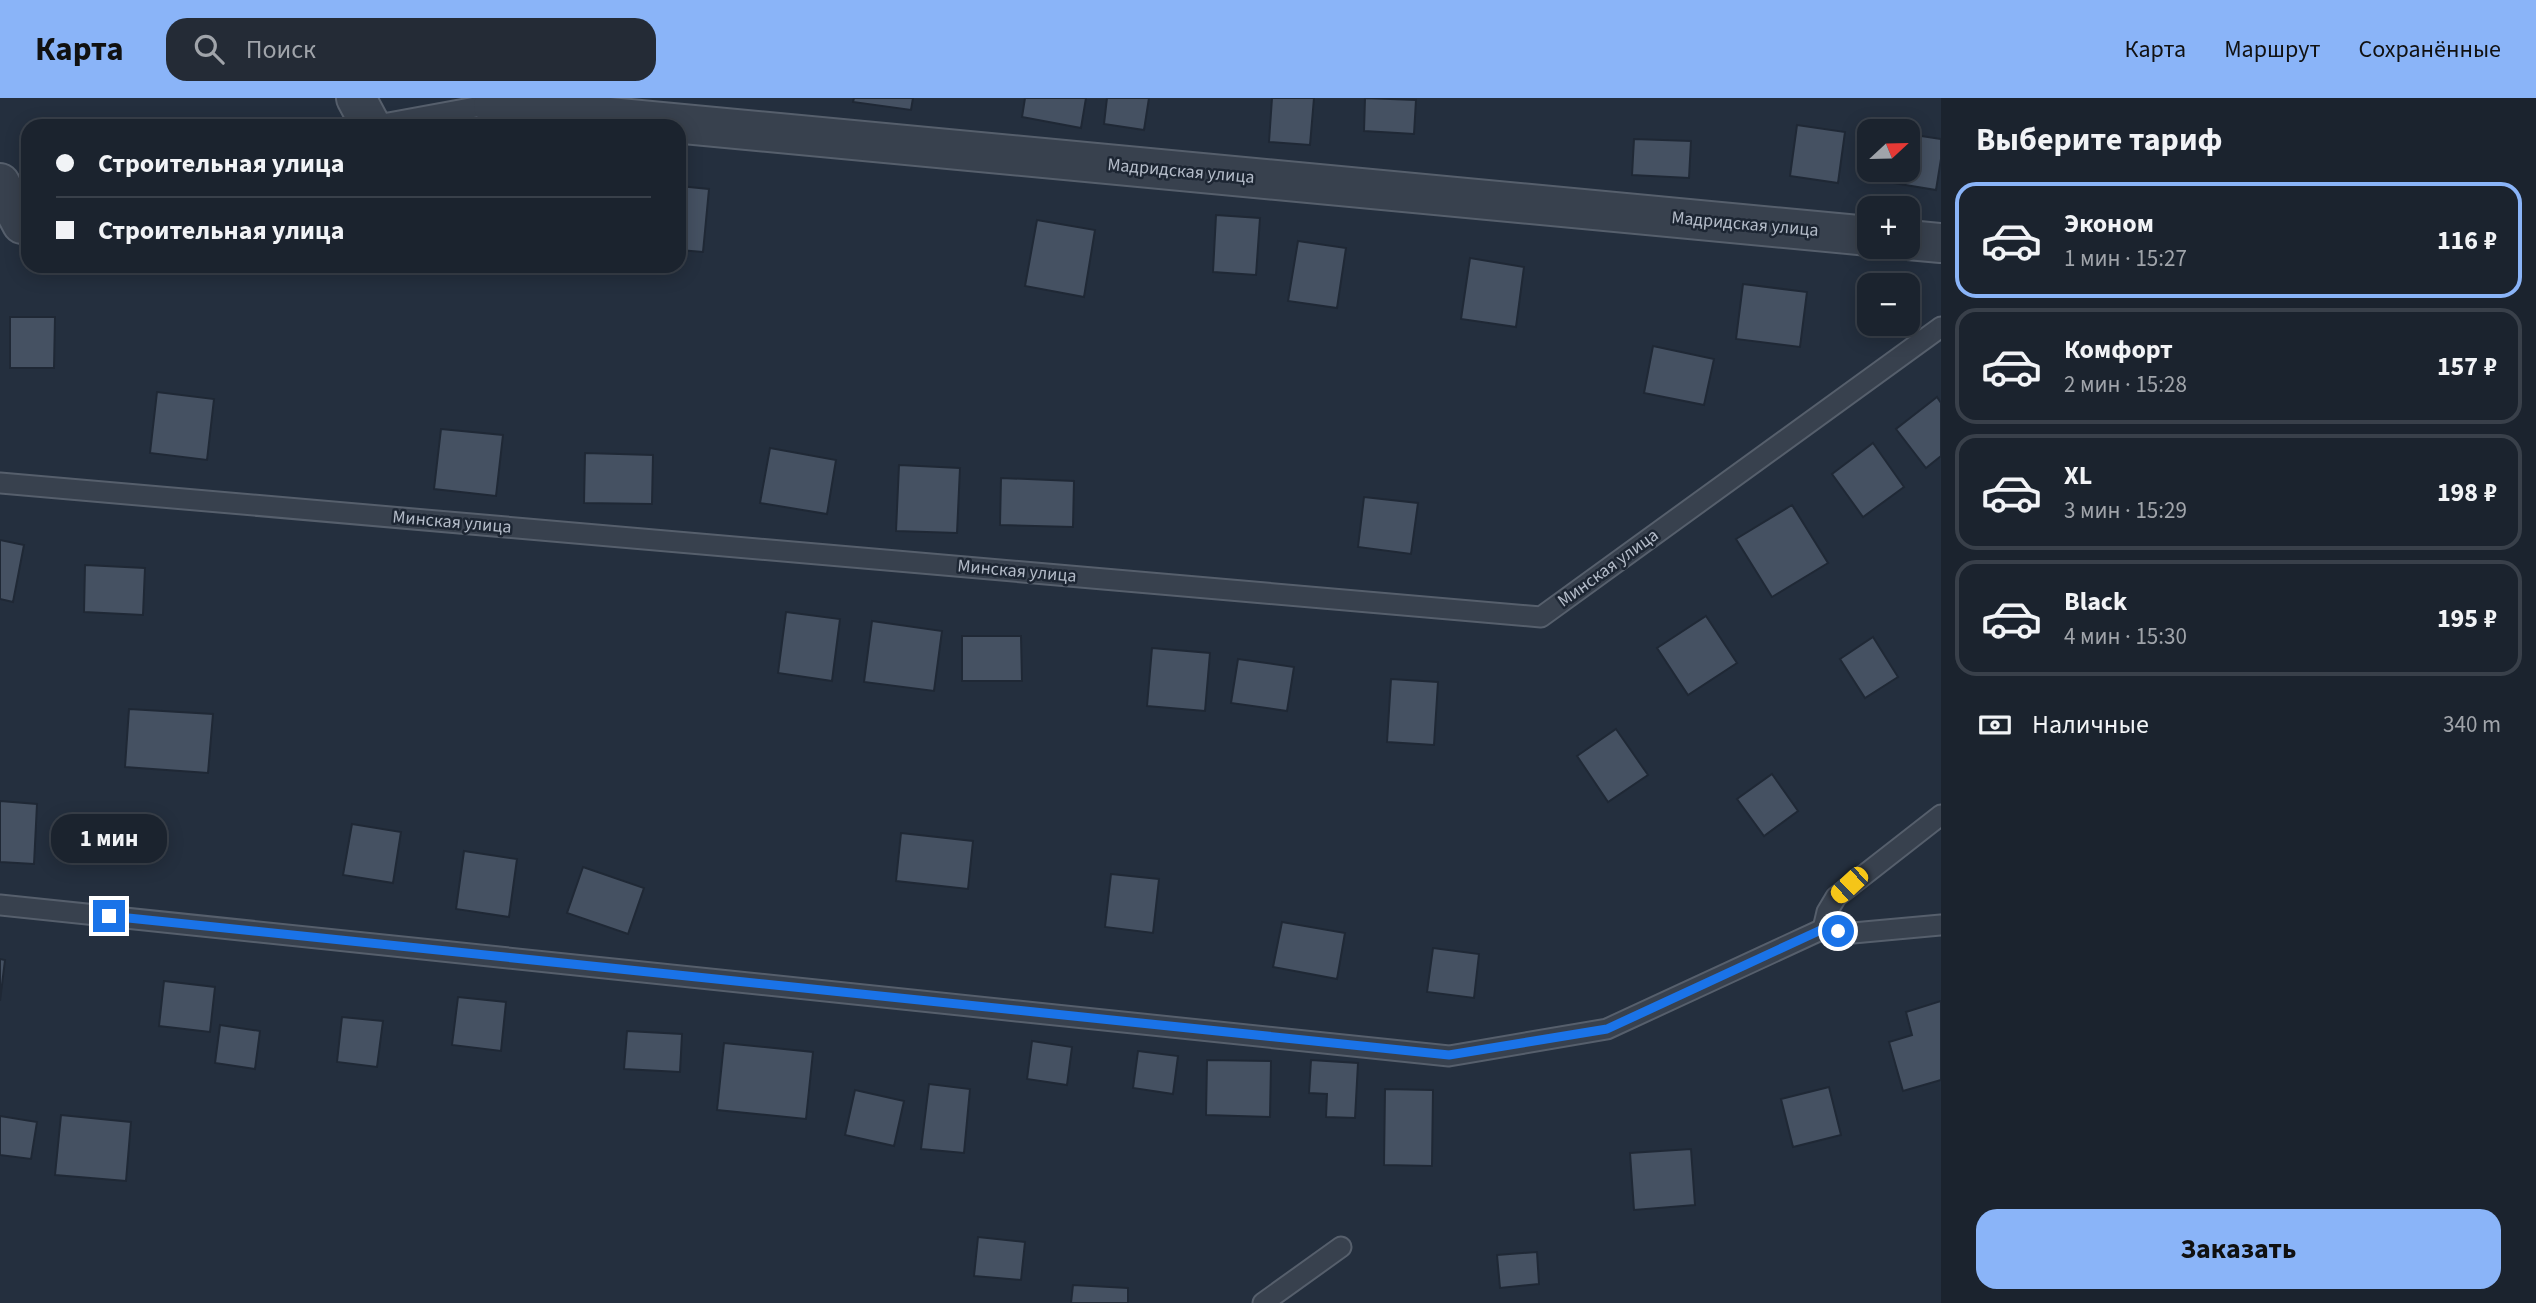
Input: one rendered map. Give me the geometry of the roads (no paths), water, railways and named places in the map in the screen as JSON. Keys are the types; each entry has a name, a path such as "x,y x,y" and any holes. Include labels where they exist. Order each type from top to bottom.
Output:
{"street":[{"path":"356,98 368,119"},
{"name":"Мадридская улица","path":"503,102 676,119"},
{"name":"Мадридская улица","path":"686,120 1857,235"},
{"path":"0,183 17,226"},
{"path":"1920,241 1941,243"}],"lane":[{"path":"410,119 503,102"},
{"name":"Минская улица","path":"0,483 1541,617 1941,327"},
{"path":"1823,929 1827,912 1836,897 1941,815"},
{"path":"0,905 1449,1055 1607,1029 1823,929 1853,933 1941,925"},
{"path":"1263,1303 1341,1247"}]}
